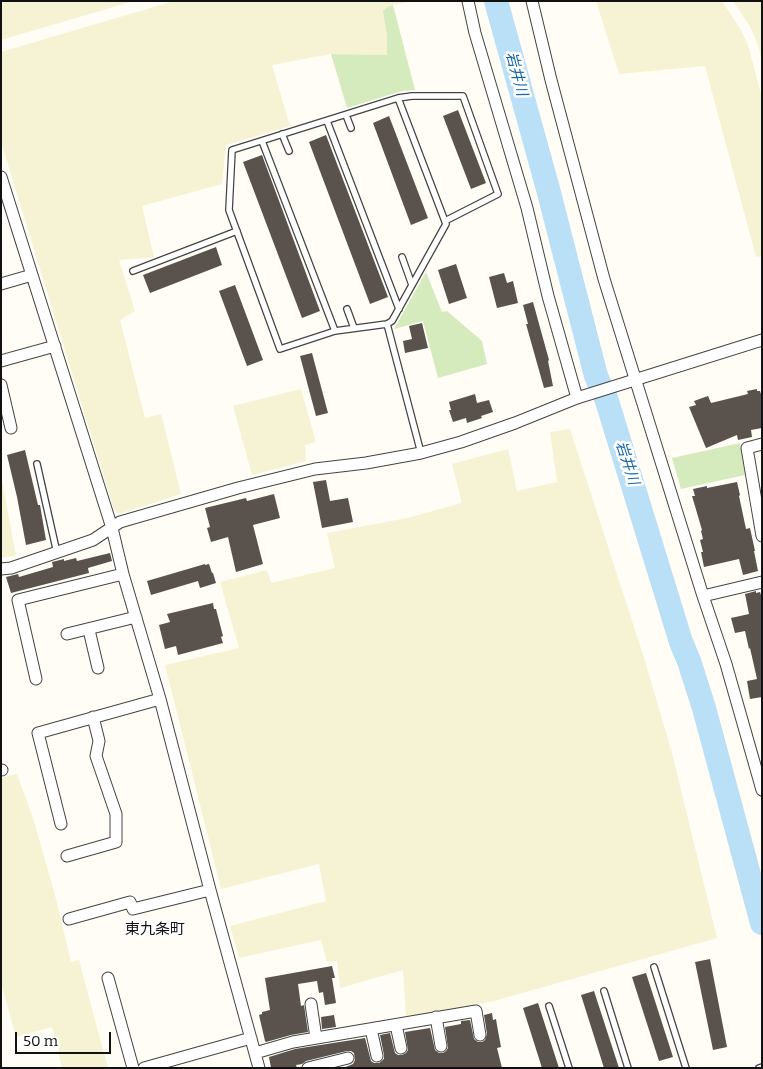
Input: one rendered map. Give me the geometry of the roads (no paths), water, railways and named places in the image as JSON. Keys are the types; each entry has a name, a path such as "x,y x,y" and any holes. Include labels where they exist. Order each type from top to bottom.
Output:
{"street":[{"path":"468,1 475,33 527,208 548,296 580,397"},
{"path":"532,1 551,80 631,381 726,664 762,790"},
{"path":"1,177 112,528 259,1068"},
{"path":"1,284 32,275"},
{"path":"1,570 93,540 120,522 238,488 315,470 421,453 461,442 580,397 762,340"},
{"path":"1,361 54,346"},
{"path":"1,384 11,428"},
{"path":"762,444 747,448 762,536"},
{"path":"36,679 18,600 123,574"},
{"path":"703,596 762,582"},
{"path":"67,634 136,618"},
{"path":"89,630 98,668"},
{"path":"60,824 38,732 160,699"},
{"path":"66,856 116,842 116,814 96,756 99,741 93,717"},
{"path":"69,919 130,902 133,909 210,890"},
{"path":"108,978 133,1068"},
{"path":"311,1004 316,1038"},
{"path":"255,1053 293,1042 476,1011 480,1035"},
{"path":"436,1017 441,1046"},
{"path":"396,1025 401,1048"},
{"path":"371,1029 376,1056"},
{"path":"144,1068 251,1038"},
{"path":"308,1068 348,1058"}],"lane":[{"path":"398,98 444,221 446,224 392,321 387,324 335,331 280,349 229,210 232,150 398,98 431,94 462,94 498,194 444,221"},
{"path":"346,115 351,128"},
{"path":"327,120 399,309"},
{"path":"282,134 289,151"},
{"path":"262,141 335,331"},
{"path":"133,271 237,231"},
{"path":"402,257 412,285"},
{"path":"347,309 354,328"},
{"path":"387,324 421,453"},
{"path":"37,464 57,553"},
{"path":"654,967 686,1068"},
{"path":"604,990 628,1068"},
{"path":"549,1006 569,1068"}],"waterway":[{"name":"岩井川","path":"496,1 548,189 596,376 606,398 681,642 704,708 762,923"}],"district":[{"name":"東九条町","path":"155,930"}]}
